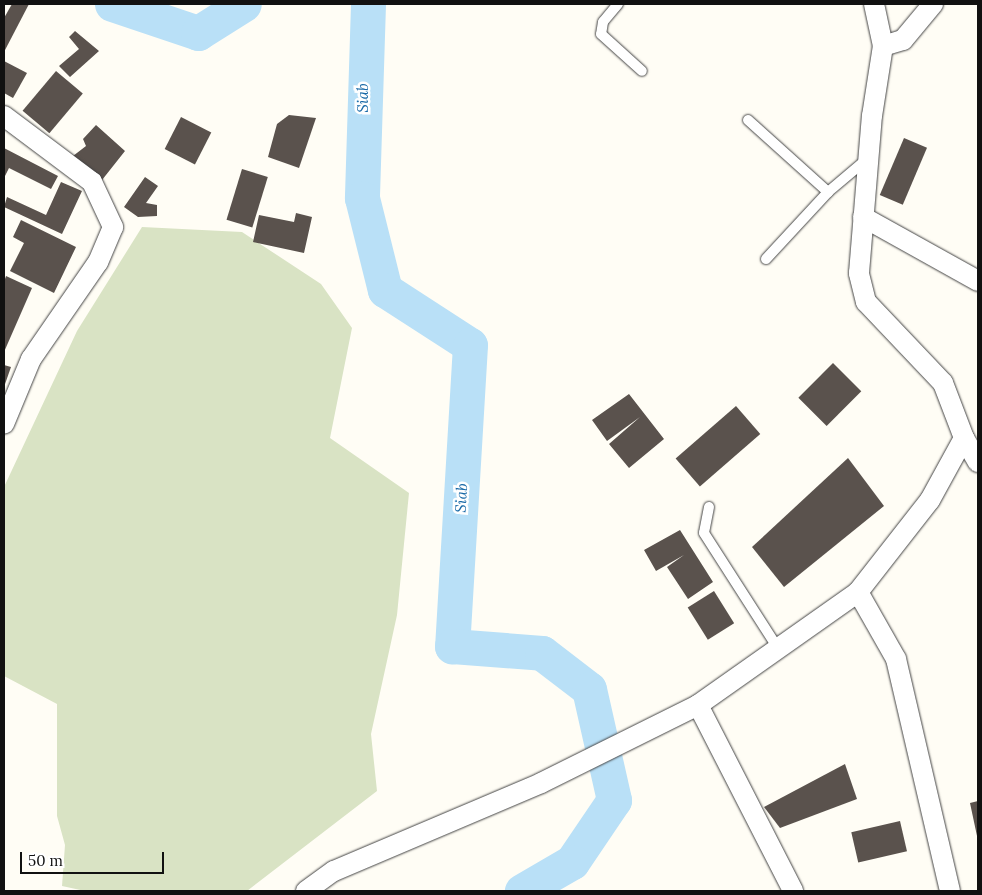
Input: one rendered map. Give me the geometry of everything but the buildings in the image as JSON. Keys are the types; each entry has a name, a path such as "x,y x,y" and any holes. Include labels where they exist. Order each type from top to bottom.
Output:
{"street":[{"path":"874,4 883,46 868,159 859,273 866,302 943,384 964,438 978,462"},
{"path":"883,46 903,40 932,4"},
{"path":"4,424 32,360 98,262 114,227 92,182 5,120"},
{"path":"863,217 978,281"},
{"path":"306,891 334,871 541,783 677,716 698,705 778,650 858,592 930,500 964,438"},
{"path":"858,592 896,659 950,891"},
{"path":"698,705 793,891"}],"lane":[{"path":"618,4 603,22 601,34 642,71"},
{"path":"748,120 828,192"},
{"path":"766,259 828,192 868,159"},
{"path":"709,507 704,533 778,650"}],"green space":[{"path":"142,227 242,232 321,284 352,328 330,438 409,493 397,615 371,734 377,791 247,891 85,891 62,886 65,845 57,816 57,704 4,676 4,487 77,331"}],"waterway":[{"name":"Siab","path":"112,4 198,33 244,4"},
{"name":"Siab","path":"368,4 362,198 385,290 470,345 452,646 542,653 589,689 614,800 572,862 522,891"}]}
